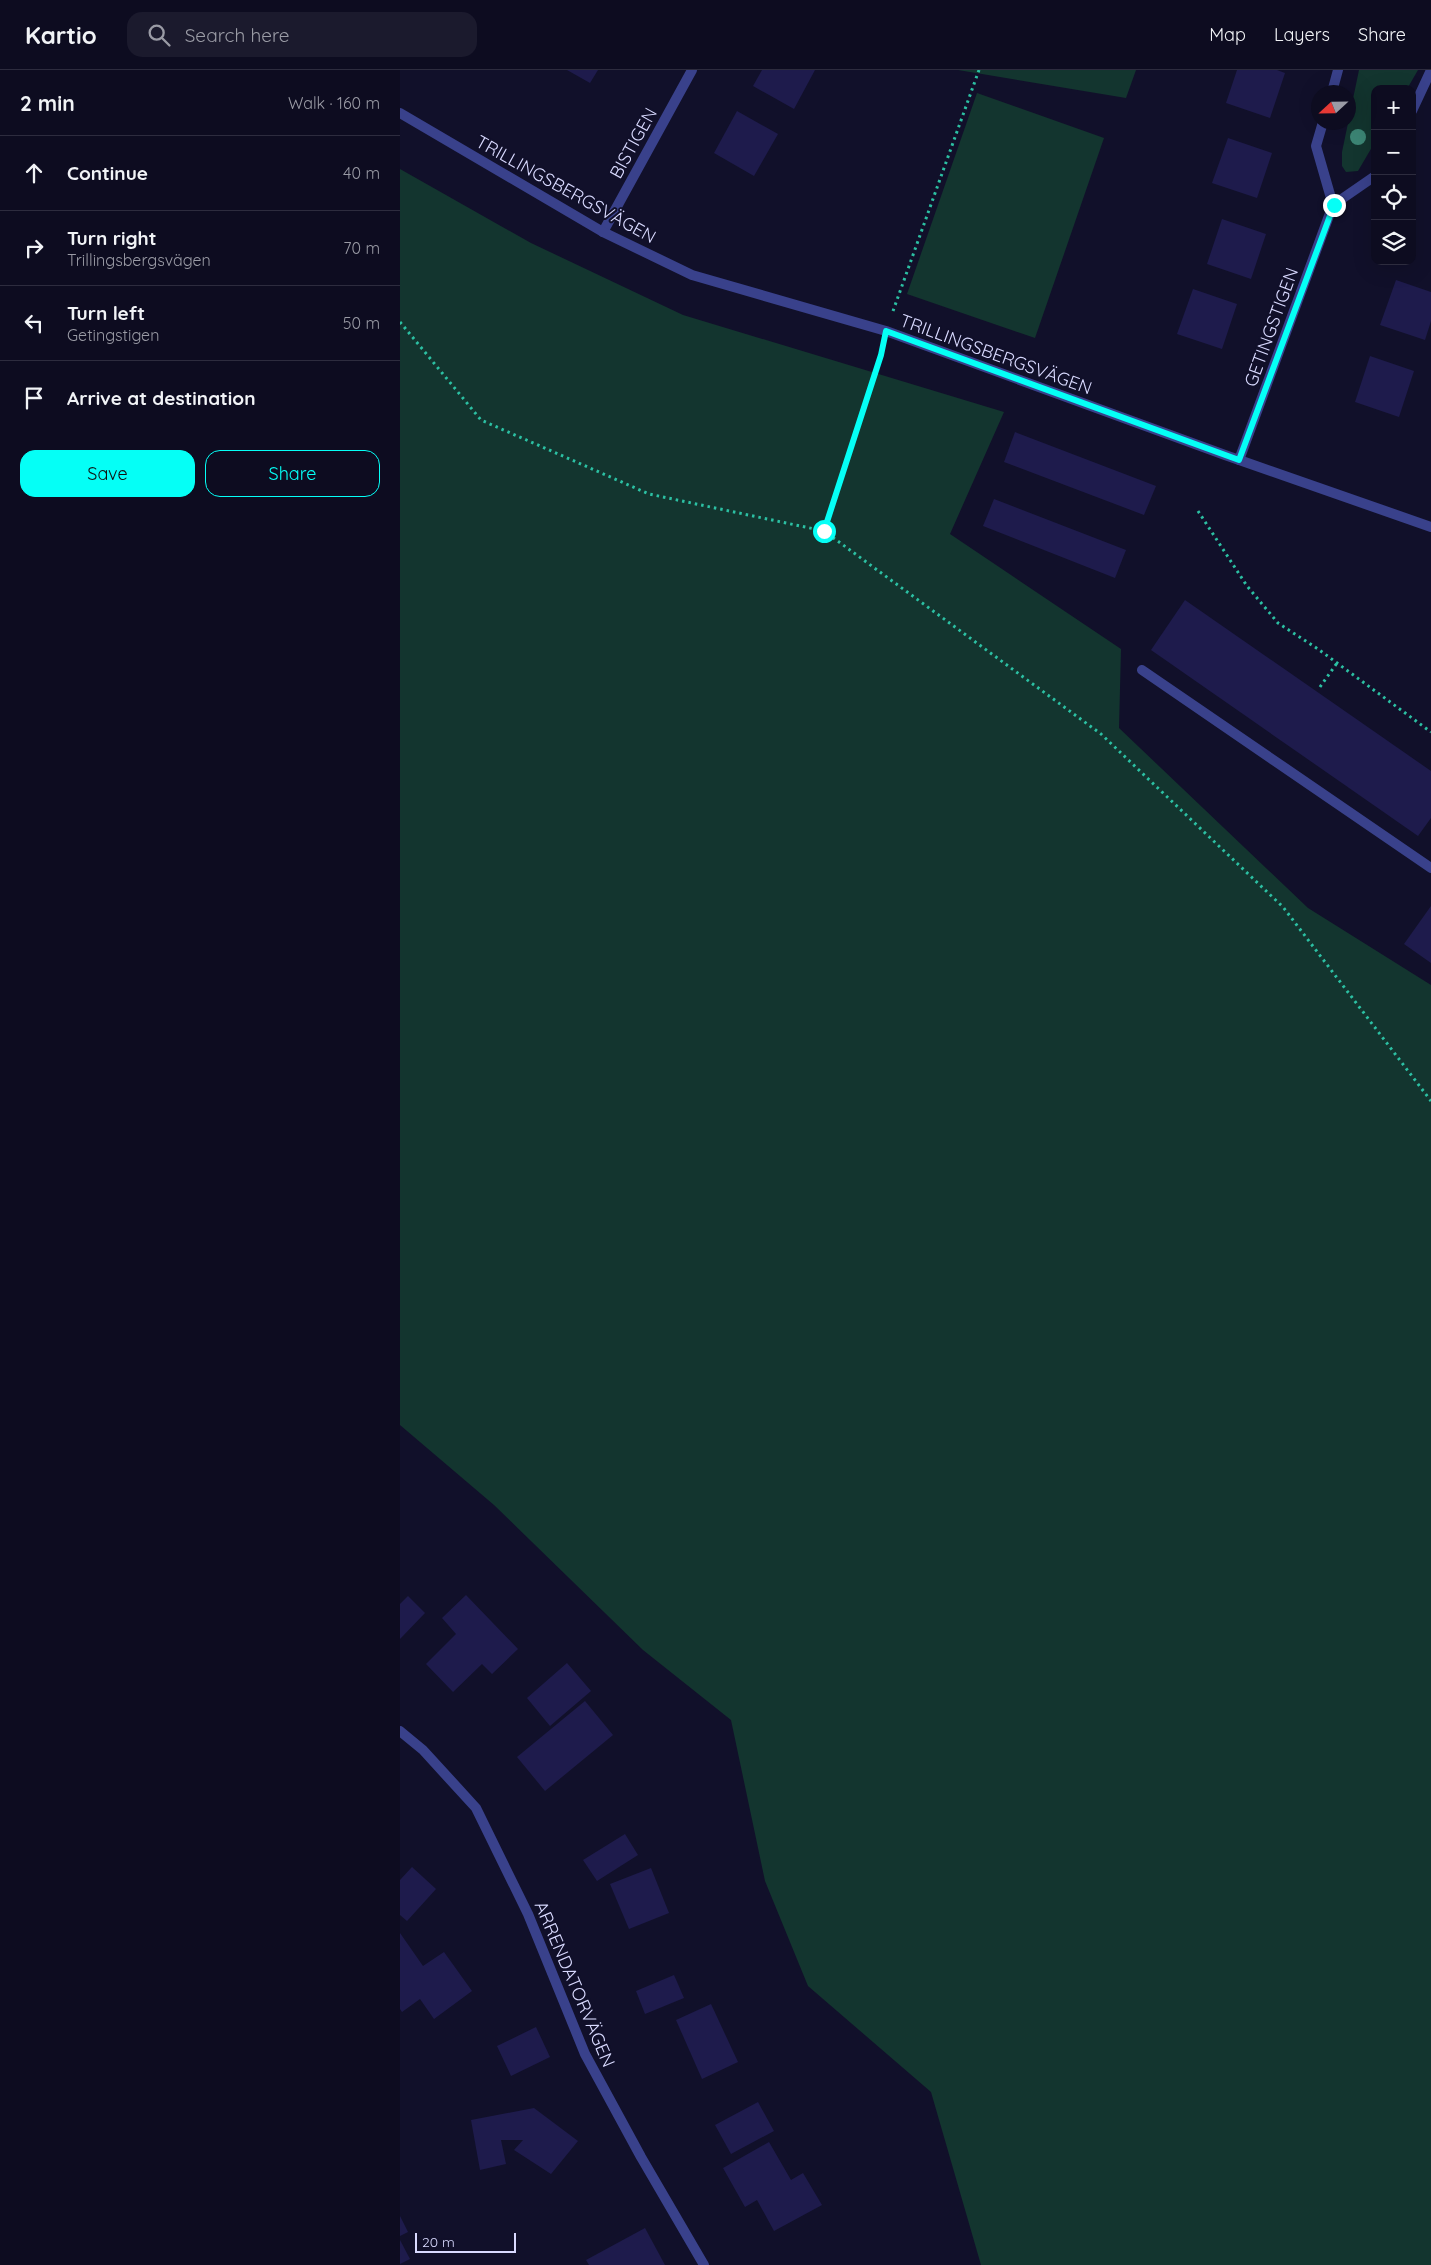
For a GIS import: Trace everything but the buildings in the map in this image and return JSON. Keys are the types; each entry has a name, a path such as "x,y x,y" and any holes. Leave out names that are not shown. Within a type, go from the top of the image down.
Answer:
{"street":[{"name":"BISTIGEN","path":"603,232 692,70"},
{"path":"1334,85 1338,70"},
{"path":"1416,102 1431,70"},
{"name":"TRILLINGSBERGSVÄGEN","path":"400,112 603,232 692,275 886,331 1239,460 1431,527"},
{"path":"1321,130 1316,146 1334,205 1371,179"},
{"name":"GETINGSTIGEN","path":"1239,460 1334,205"},
{"path":"1142,670 1431,868"},
{"name":"ARRENDATORVÄGEN","path":"400,1730 423,1750 476,1808 528,1914 585,2054 641,2157 704,2265"}],"path":[{"path":"824,531 881,355 886,331 979,70"},
{"path":"400,322 482,420 649,494 824,531 1108,740 1283,907 1431,1101"},
{"path":"1198,511 1247,586 1278,623 1337,663 1431,732"},
{"path":"1320,687 1337,663"}],"green space":[{"path":"958,70 1136,70 1126,98"},
{"path":"1359,70 1418,70 1409,85 1371,85 1371,149 1358,171 1346,172 1342,166 1342,152 1347,130 1356,130 1356,85"},
{"path":"977,93 1104,138 1035,338 907,294"},
{"path":"400,169 531,243 683,315 1004,412 950,534 1121,649 1119,728 1308,908 1431,985 1431,2265 981,2265 931,2092 808,1986 765,1881 731,1720 643,1650 494,1505 400,1425"}],"route":[{"path":"824,531 881,355 886,331 1239,460 1334,205"}]}
